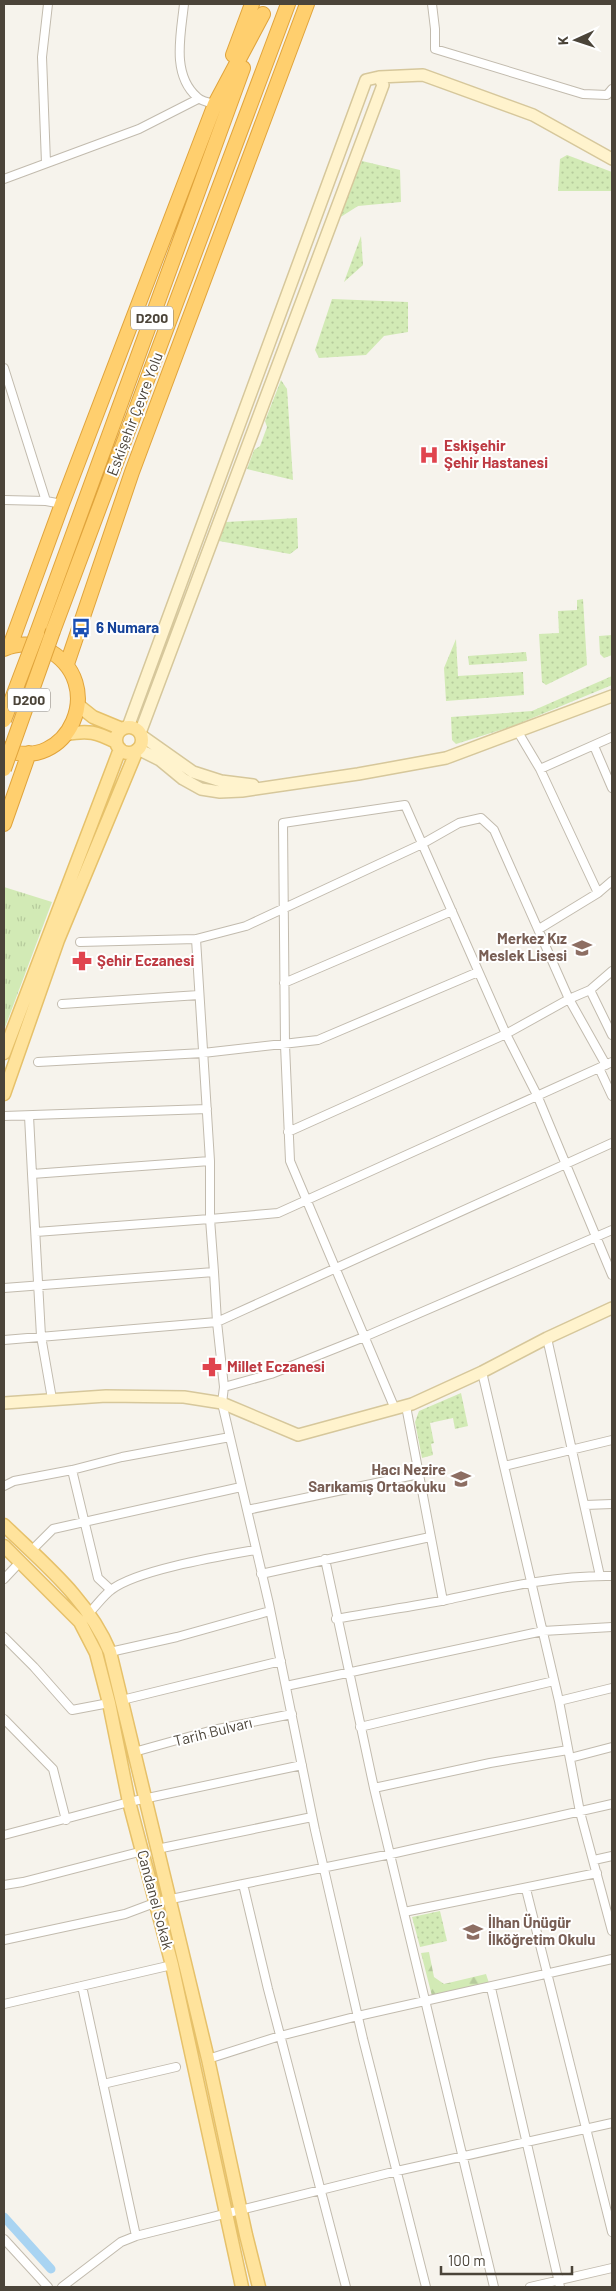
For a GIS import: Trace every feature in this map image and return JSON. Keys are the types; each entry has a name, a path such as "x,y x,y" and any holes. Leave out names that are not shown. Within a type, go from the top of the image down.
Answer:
{"highway":[{"path":"7,647 216,104 252,4"},
{"name":"Eskişehir Çevre Yolu","path":"4,770 288,4"},
{"path":"67,664 132,472 307,4"},
{"path":"216,104 265,9"},
{"name":"Eskişehir Çevre Yolu","path":"4,720 265,9"},
{"path":"4,749 11,752 29,753 49,747 66,734 74,721 78,705 78,691 74,677 67,664 55,654 41,647 26,644 7,647"},
{"path":"4,824 29,753"}],"main road":[{"path":"4,1094 58,940 142,743 141,734 135,728 125,728 93,717 78,705"},
{"path":"4,1053 118,746 117,735 125,728"},
{"path":"66,734 84,731 97,733 130,753 138,750"},
{"path":"4,1525 90,1612 101,1629 110,1652 157,1849 163,1900 208,2059 259,2287"},
{"name":"Candanel Sokak","path":"4,1546 80,1622 96,1654 109,1703 129,1802 143,1851 163,1900 172,1965 242,2287"}],"street":[{"path":"46,163 42,57 48,4"},
{"path":"184,4 178,55 186,84 198,99 216,104"},
{"path":"432,4 435,49 583,94 611,93"},
{"path":"125,728 366,80 379,77 423,75 532,115 612,159"},
{"path":"287,783 253,784 221,781 193,772 141,734 383,85 379,77"},
{"path":"4,179 140,130 198,99"},
{"path":"4,368 46,501"},
{"path":"4,500 46,501 62,504"},
{"path":"138,750 160,760 183,779 201,789 220,792 242,791 358,774 446,758 612,696"},
{"path":"518,732 540,769 598,893"},
{"path":"540,769 612,737"},
{"path":"594,746 612,788"},
{"path":"443,1600 419,1474 401,1407 364,1337 334,1270 290,1161 285,1045 283,823 405,805 506,1034 537,1094 595,1238 612,1275"},
{"path":"80,942 196,939 246,926 422,844 459,823 481,818 494,830 569,999 606,1065 612,1096"},
{"path":"539,929 598,893 612,881"},
{"path":"284,984 452,911"},
{"path":"196,939 210,1161 210,1219 217,1322 224,1387 222,1403 270,1611 323,1867 426,2287"},
{"path":"288,1132 506,1034 569,999 590,990 612,970"},
{"path":"38,1062 203,1053 318,1040 478,972"},
{"path":"590,990 612,1035"},
{"path":"62,1004 199,995"},
{"path":"36,1232 278,1213 537,1094 606,1065"},
{"path":"4,1116 207,1109"},
{"path":"29,1116 41,1336 52,1398"},
{"path":"4,1340 217,1322 612,1144"},
{"path":"32,1174 210,1161"},
{"path":"224,1387 271,1374 364,1337 612,1230"},
{"path":"4,1288 214,1272"},
{"path":"4,1402 52,1398 184,1397 222,1403 298,1435 401,1407 482,1372 612,1308"},
{"path":"548,1338 600,1576"},
{"path":"482,1372 559,1701 580,1812 597,1873 609,1907 612,1931"},
{"path":"4,1486 14,1481 72,1470 122,1457 230,1437"},
{"path":"504,1466 612,1440"},
{"path":"72,1470 98,1578 111,1590"},
{"path":"247,1510 419,1474"},
{"path":"31,1551 53,1529 241,1487"},
{"path":"585,1504 612,1504"},
{"path":"261,1574 430,1538"},
{"path":"90,1612 111,1590 128,1579 208,1558 255,1550"},
{"path":"325,1559 336,1619 374,1788 494,2287"},
{"path":"4,1579 20,1562"},
{"path":"336,1619 531,1582 559,1578 612,1576"},
{"path":"110,1652 177,1637 270,1611"},
{"path":"286,1686 543,1631 612,1627"},
{"path":"4,1637 34,1666 72,1710 109,1703"},
{"path":"122,1700 281,1662"},
{"path":"360,1727 554,1681"},
{"path":"559,1701 612,1688"},
{"name":"Tarih Bulvarı","path":"134,1752 213,1730 292,1714"},
{"path":"4,1719 53,1769 66,1820"},
{"path":"374,1788 490,1763 612,1747"},
{"path":"4,1834 66,1820 129,1802 302,1765"},
{"path":"4,1940 125,1914 163,1900 391,1854 612,1804"},
{"path":"157,1849 312,1817"},
{"path":"4,1885 23,1882 143,1851"},
{"path":"594,1860 612,1856"},
{"path":"404,1912 597,1873"},
{"path":"243,1884 280,2036 346,2287"},
{"path":"526,1888 612,2232"},
{"path":"208,2059 280,2036 358,2016 491,1988 612,1959"},
{"path":"4,2004 172,1965"},
{"path":"82,1986 136,2236"},
{"path":"491,1988 559,2284"},
{"path":"103,2084 176,2067"},
{"path":"62,2287 121,2242 136,2236 320,2190 612,2124"},
{"path":"4,2239 48,2287"},
{"path":"530,2287 559,2284 612,2268"}],"green space":[{"path":"567,155 612,172 612,191 558,191 560,159"},
{"path":"362,161 400,170 401,202 358,206 339,218"},
{"path":"361,236 363,265 344,282"},
{"path":"332,299 408,302 408,332 384,336 366,355 319,358 315,350"},
{"path":"281,380 287,389 293,480 247,469 254,450 260,446 267,427 265,421"},
{"path":"297,518 298,548 290,554 219,541 226,522"},
{"path":"583,599 587,665 546,685 542,682 539,634 559,633 558,611 577,610 577,600"},
{"path":"612,635 612,655 604,658 600,654 599,636"},
{"path":"456,639 458,676 523,672 524,695 446,701 444,668"},
{"path":"526,652 527,661 469,665 468,656"},
{"path":"612,676 612,685 513,726 456,744 452,740 451,717 532,711"},
{"path":"4,887 52,902 4,1030"},
{"path":"461,1393 468,1426 455,1429 453,1418 430,1423 434,1443 431,1444 433,1455 422,1458 415,1422 419,1411"},
{"path":"440,1911 447,1941 420,1947 412,1917"},
{"path":"429,1952 434,1977 444,1984 486,1974 489,1983 432,1996 421,1953"}],"waterway":[{"path":"4,2217 51,2269"}],"place":[{"name":"Eskişehir Şehir Hastanesi","path":"429,455"},
{"name":"6 Numara","path":"81,628"},
{"name":"Merkez Kız Meslek Lisesi","path":"582,948"},
{"name":"Şehir Eczanesi","path":"82,961"},
{"name":"Millet Eczanesi","path":"212,1367"},
{"name":"Hacı Nezire Sarıkamış Ortaokuku","path":"461,1479"},
{"name":"İlhan Ünügür İlköğretim Okulu","path":"473,1932"}]}
